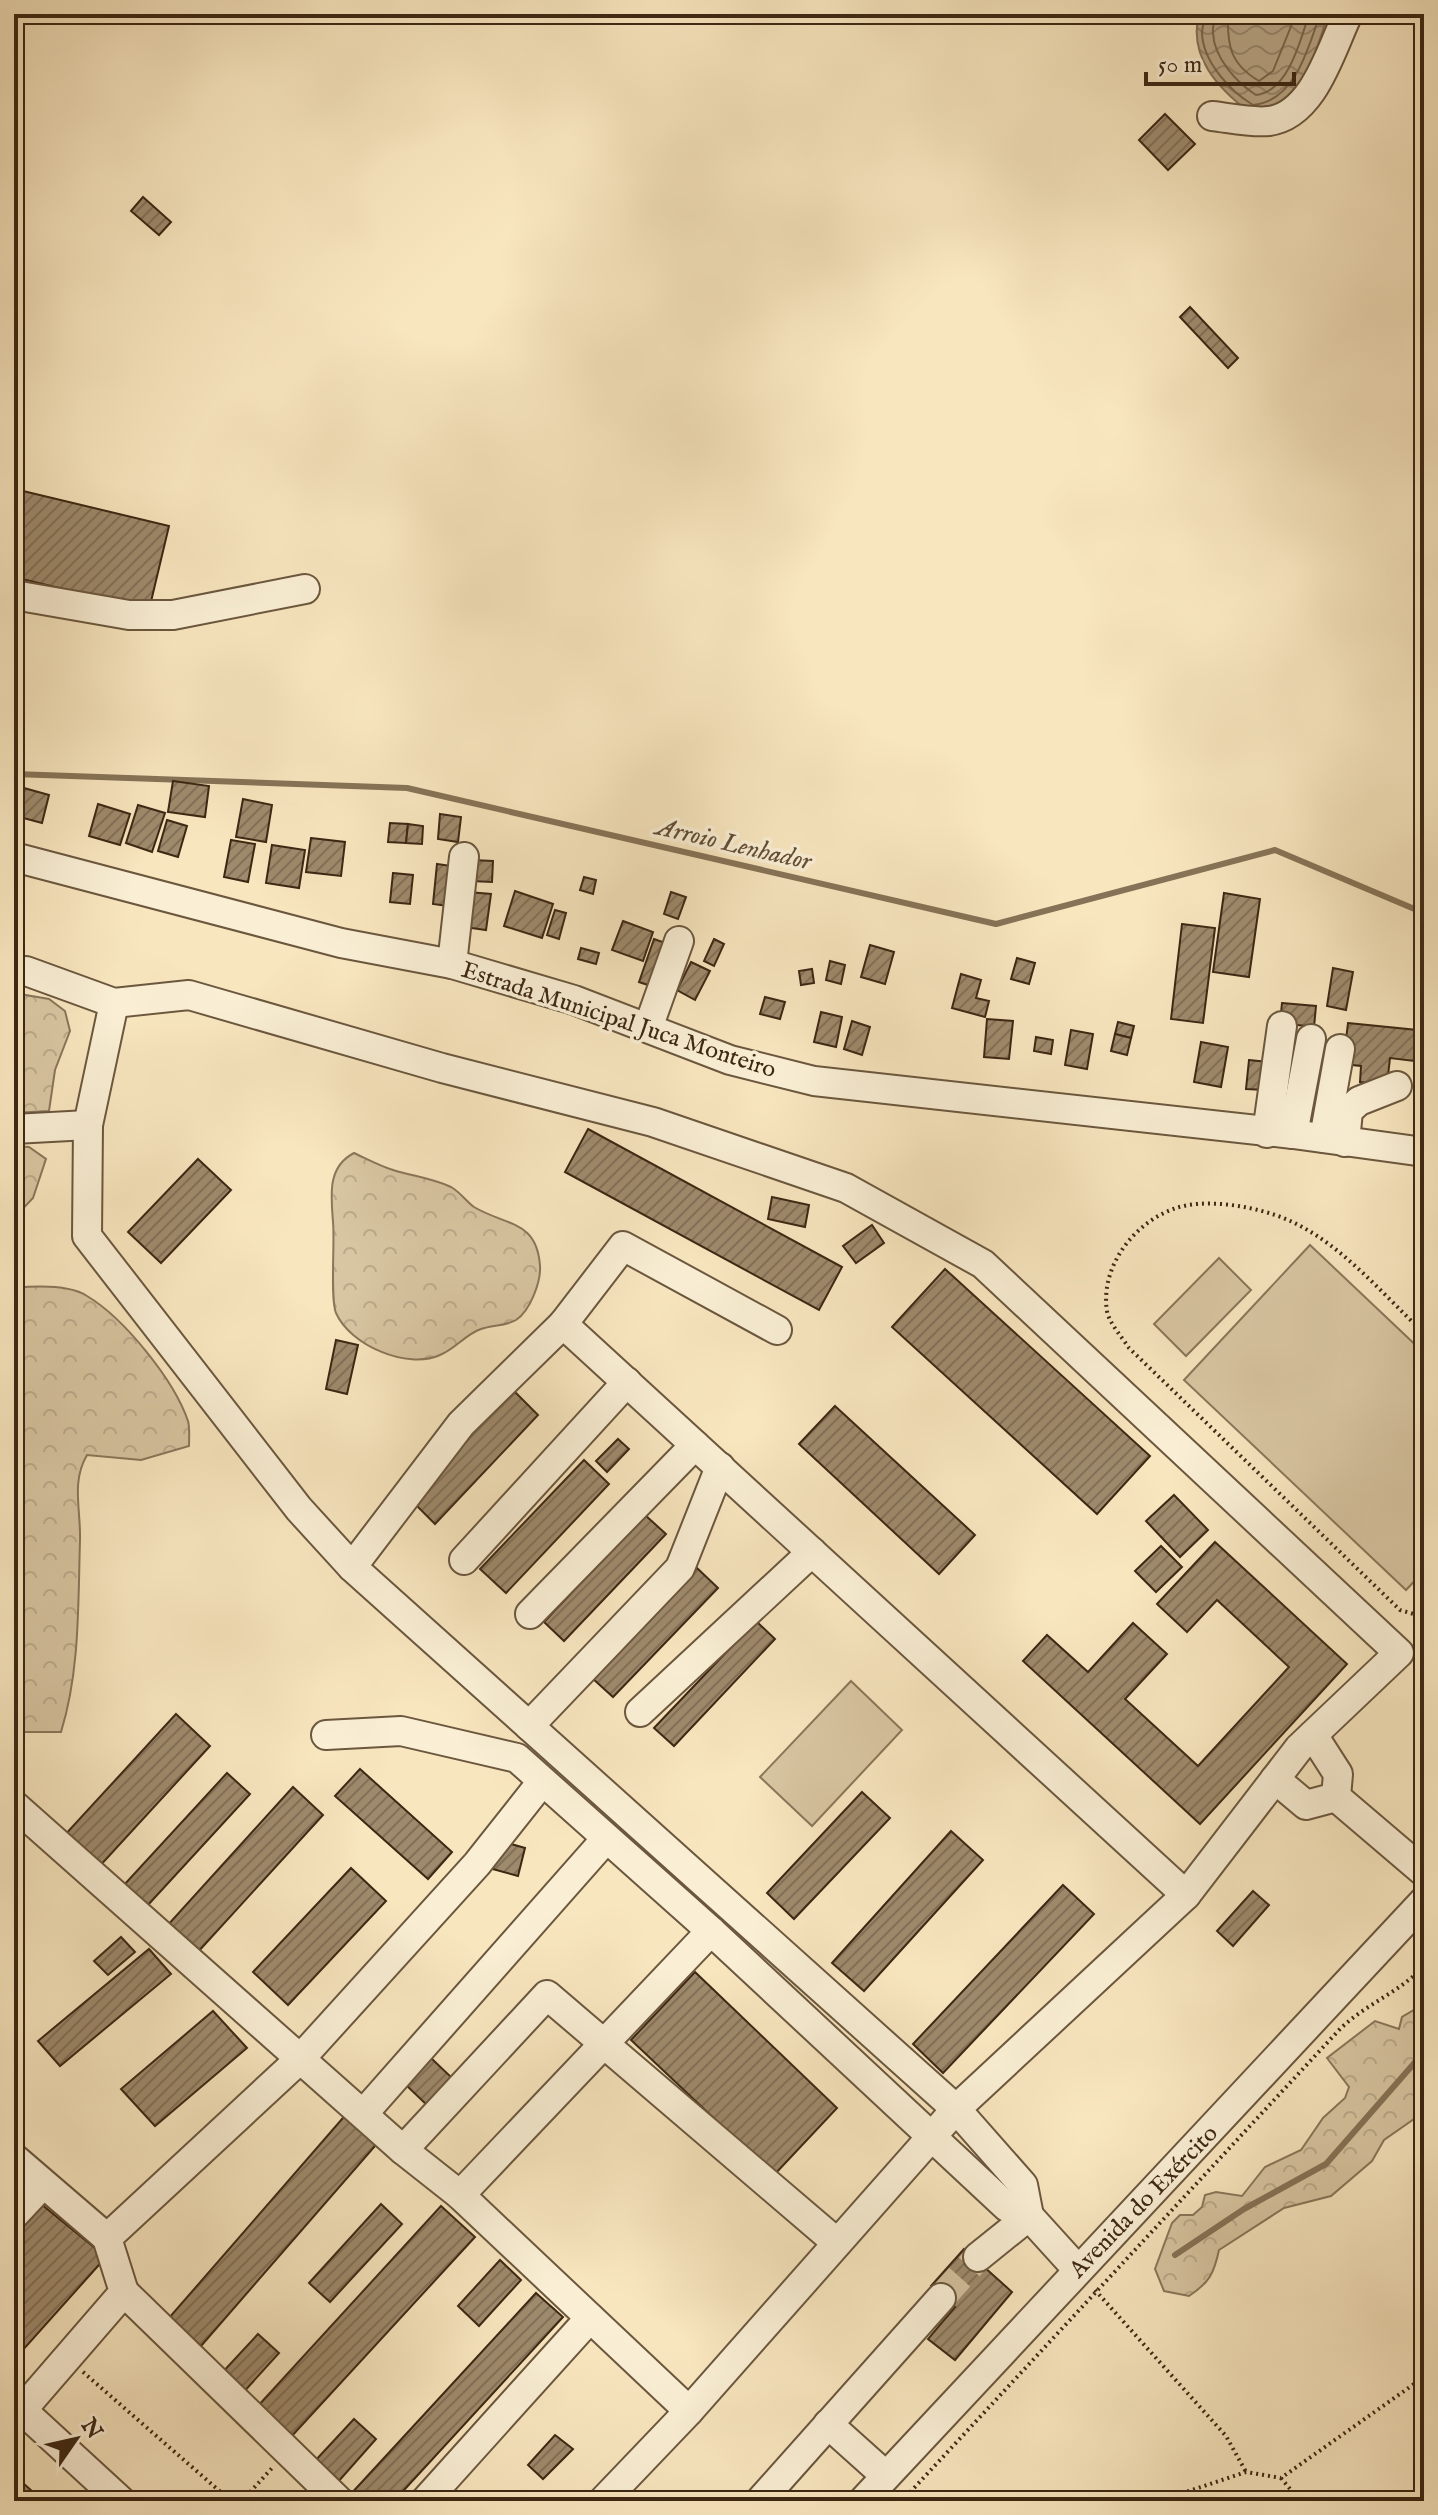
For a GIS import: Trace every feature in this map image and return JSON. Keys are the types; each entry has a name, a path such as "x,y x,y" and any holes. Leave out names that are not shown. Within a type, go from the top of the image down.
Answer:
{"street":[{"path":"1212,116 1268,121 1290,114 1305,101 1348,14"},
{"path":"14,595 129,615 173,615 305,589"},
{"name":"Estrada Municipal Juca Monteiro","path":"14,857 341,943 452,964 574,1000 730,1060 814,1081 1424,1152"},
{"path":"452,964 464,857"},
{"path":"648,1028 679,941"},
{"path":"26,971 114,1003 189,995 442,1068 653,1122 846,1188 983,1264 1399,1653 1313,1735 1275,1779 1186,1895 956,2109 689,2411 603,2501"},
{"path":"114,1003 88,1125 87,1236 299,1509 352,1567 956,2109 1023,2185 1029,2216"},
{"path":"1280,1133 1282,1026"},
{"path":"1280,1133 1311,1039"},
{"path":"1335,1140 1340,1049"},
{"path":"1335,1140 1348,1111 1359,1101 1397,1086"},
{"path":"14,1129 88,1125"},
{"path":"352,1567 461,1424 563,1324 623,1246 777,1330"},
{"path":"563,1324 1186,1895"},
{"path":"464,1560 627,1382"},
{"path":"530,1614 695,1445"},
{"path":"529,1726 680,1568 720,1467"},
{"path":"640,1712 812,1552"},
{"path":"326,1735 401,1731 517,1758 541,1783 711,1931 1007,2207 1029,2216 1086,2280"},
{"path":"1313,1735 1338,1774 1336,1797"},
{"path":"1275,1779 1306,1805 1336,1797"},
{"path":"107,2238 300,2059 477,1864 541,1783"},
{"path":"1336,1797 1424,1872"},
{"path":"14,1805 403,2150 460,2195 689,2411"},
{"path":"363,2114 605,1840"},
{"name":"Avenida do Exército","path":"863,2501 1086,2280 1424,1901"},
{"path":"460,2195 711,1931"},
{"path":"403,2150 547,1995 836,2242"},
{"path":"14,2158 107,2238 124,2292 339,2501"},
{"path":"14,2215 42,2185"},
{"path":"978,2257 1029,2216"},
{"path":"121,2501 18,2412 124,2292"},
{"path":"760,2501 941,2298"},
{"path":"425,2501 590,2318"},
{"path":"828,2424 886,2476"}],"path":[{"path":"1424,1333 1320,1235 1272,1214 1223,1204 1176,1209 1142,1229 1118,1253 1107,1286 1107,1314 1129,1348 1400,1610 1424,1617"},
{"path":"902,2501 1086,2280 1352,2017 1392,1994 1424,1966"},
{"path":"1086,2280 1226,2436 1246,2472"},
{"path":"67,2358 60,2352 231,2501"},
{"path":"1281,2478 1424,2377"},
{"path":"242,2501 287,2451"},
{"path":"1159,2501 1246,2472 1281,2478 1300,2501"}],"green space":[{"path":"14,993 49,999 65,1011 70,1031 55,1070 49,1111 14,1113"},
{"path":"14,1146 29,1147 46,1159 33,1198 14,1218"},
{"path":"354,1153 388,1168 451,1187 474,1207 526,1232 538,1251 540,1273 534,1296 521,1316 512,1322 476,1331 440,1355 427,1359 396,1357 381,1352 343,1325 334,1306 332,1192 339,1166"},
{"path":"1310,1245 1424,1353 1424,1571 1406,1590 1184,1380"},
{"path":"1219,1258 1251,1290 1186,1356 1154,1324"},
{"path":"41,1286 71,1289 101,1306 132,1334 160,1369 181,1405 189,1427 189,1446 141,1460 87,1455 82,1465 78,1486 77,1637 72,1685 61,1732 24,1732 14,1720 14,1288"},
{"path":"851,1681 902,1730 812,1826 760,1777"},
{"path":"1424,2004 1424,2112 1384,2140 1372,2161 1331,2196 1284,2208 1219,2250 1210,2276 1189,2296 1164,2291 1155,2269 1172,2223 1180,2215 1193,2215 1202,2207 1205,2195 1216,2192 1242,2196 1265,2167 1301,2150 1323,2118 1345,2098 1349,2087 1327,2058 1375,2021 1399,2029 1402,2017"}],"water":[{"path":"1199,14 1328,14 1311,63 1294,91 1268,109 1250,113 1227,93 1208,70 1198,44"}],"building":[{"path":"1165,114 1195,144 1168,170 1139,140"},
{"path":"143,197 171,222 159,235 131,211"},
{"path":"1190,307 1238,358 1228,368 1180,317"},
{"path":"23,491 169,526 149,610 14,577 14,519"},
{"path":"173,781 209,786 205,817 168,812"},
{"path":"14,788 20,790 14,809"},
{"path":"24,788 49,795 42,823 16,816"},
{"path":"243,799 272,805 266,842 236,837"},
{"path":"98,804 130,814 120,845 89,836"},
{"path":"138,805 165,813 152,852 126,843"},
{"path":"440,814 461,817 458,842 438,839"},
{"path":"167,820 187,826 178,857 158,851"},
{"path":"390,823 408,824 406,843 388,842"},
{"path":"408,824 423,826 422,844 406,843"},
{"path":"311,838 345,842 341,876 306,872"},
{"path":"231,840 255,844 248,882 224,877"},
{"path":"272,845 305,850 299,888 266,883"},
{"path":"472,860 493,861 492,882 471,881"},
{"path":"437,864 459,867 455,907 433,904"},
{"path":"393,873 413,875 410,904 390,902"},
{"path":"584,877 596,880 593,894 580,890"},
{"path":"515,891 553,904 542,938 504,926"},
{"path":"468,892 491,894 486,930 464,927"},
{"path":"671,892 686,897 678,919 664,914"},
{"path":"1224,893 1260,899 1249,977 1213,972"},
{"path":"555,910 566,913 559,939 547,935"},
{"path":"623,921 653,932 643,961 612,950"},
{"path":"1182,924 1215,928 1203,1023 1171,1019"},
{"path":"654,939 671,945 657,988 639,982"},
{"path":"714,939 724,944 714,966 704,961"},
{"path":"870,945 894,952 885,984 861,977"},
{"path":"581,948 599,953 596,964 578,959"},
{"path":"1017,958 1035,963 1029,984 1011,979"},
{"path":"830,961 845,965 841,984 826,980"},
{"path":"691,962 710,971 695,1000 677,990"},
{"path":"1333,968 1353,972 1346,1010 1327,1006"},
{"path":"812,969 814,983 801,985 799,971"},
{"path":"961,974 981,980 976,998 989,1001 985,1017 952,1008"},
{"path":"765,997 785,1002 780,1019 760,1014"},
{"path":"1282,1003 1316,1006 1314,1027 1280,1023"},
{"path":"821,1012 842,1017 836,1047 814,1042"},
{"path":"987,1019 1013,1021 1009,1059 984,1057"},
{"path":"852,1021 870,1027 862,1055 844,1049"},
{"path":"1118,1022 1134,1026 1131,1038 1115,1034"},
{"path":"1348,1023 1417,1030 1414,1061 1390,1058 1387,1085 1360,1082 1361,1066 1343,1064"},
{"path":"1071,1030 1093,1034 1087,1069 1065,1065"},
{"path":"1115,1034 1131,1038 1127,1055 1111,1051"},
{"path":"1036,1037 1053,1040 1051,1054 1034,1051"},
{"path":"1201,1042 1228,1047 1221,1087 1194,1082"},
{"path":"1317,1046 1330,1047 1326,1087 1312,1085"},
{"path":"1249,1060 1268,1062 1265,1090 1246,1089"},
{"path":"588,1129 842,1267 819,1310 565,1172"},
{"path":"198,1159 231,1190 161,1263 128,1232"},
{"path":"772,1197 809,1205 805,1227 768,1219"},
{"path":"872,1225 884,1243 856,1263 843,1246"},
{"path":"945,1269 1150,1456 1097,1514 892,1327"},
{"path":"336,1340 358,1345 347,1394 326,1389"},
{"path":"513,1390 538,1415 435,1524 410,1499"},
{"path":"835,1406 975,1535 939,1574 799,1444"},
{"path":"618,1439 629,1449 607,1472 596,1461"},
{"path":"584,1460 609,1484 506,1593 480,1569"},
{"path":"1174,1495 1208,1530 1180,1557 1146,1521"},
{"path":"645,1515 666,1534 564,1641 544,1622"},
{"path":"1215,1542 1347,1664 1200,1824 1023,1661 1047,1635 1088,1672 1133,1623 1167,1654 1125,1699 1198,1766 1289,1667 1217,1600 1187,1632 1157,1604"},
{"path":"1161,1546 1182,1567 1156,1592 1135,1571"},
{"path":"697,1568 718,1588 613,1697 592,1678"},
{"path":"756,1621 775,1639 674,1746 654,1728"},
{"path":"176,1714 210,1746 97,1869 63,1837"},
{"path":"360,1769 452,1852 428,1879 335,1796"},
{"path":"227,1773 250,1794 147,1906 124,1885"},
{"path":"293,1787 323,1815 197,1953 167,1926"},
{"path":"862,1792 890,1818 794,1919 767,1893"},
{"path":"951,1831 983,1860 864,1991 832,1963"},
{"path":"497,1840 525,1848 518,1876 489,1868"},
{"path":"351,1868 386,1901 288,2005 253,1972"},
{"path":"1063,1885 1094,1914 943,2073 913,2044"},
{"path":"1253,1891 1269,1905 1233,1946 1217,1931"},
{"path":"121,1937 135,1952 108,1975 94,1961"},
{"path":"149,1949 171,1974 60,2066 38,2041"},
{"path":"695,1972 837,2108 774,2175 631,2040"},
{"path":"213,2011 247,2048 155,2126 121,2089"},
{"path":"431,2058 453,2079 428,2106 406,2085"},
{"path":"349,2111 381,2139 201,2346 169,2318"},
{"path":"41,2204 106,2257 14,2360 14,2234"},
{"path":"381,2204 402,2224 330,2302 309,2283"},
{"path":"441,2206 475,2237 290,2438 257,2407"},
{"path":"964,2249 1012,2292 955,2360 928,2339 955,2307 931,2286"},
{"path":"500,2260 521,2280 479,2326 458,2306"},
{"path":"536,2293 563,2317 394,2501 355,2501 349,2496"},
{"path":"258,2334 279,2353 241,2395 220,2375"},
{"path":"354,2419 376,2439 337,2483 314,2462"},
{"path":"555,2435 573,2449 543,2479 528,2465"},
{"path":"23,2483 43,2501 14,2501 14,2493"}],"waterway":[{"path":"14,19 21,14"},
{"name":"Arroio Lenhador","path":"14,774 407,788 996,924 1275,850 1424,913"},
{"path":"1175,2255 1244,2209 1326,2164 1424,2052"}],"tunnel":[{"path":"941,2298 978,2257"}]}
